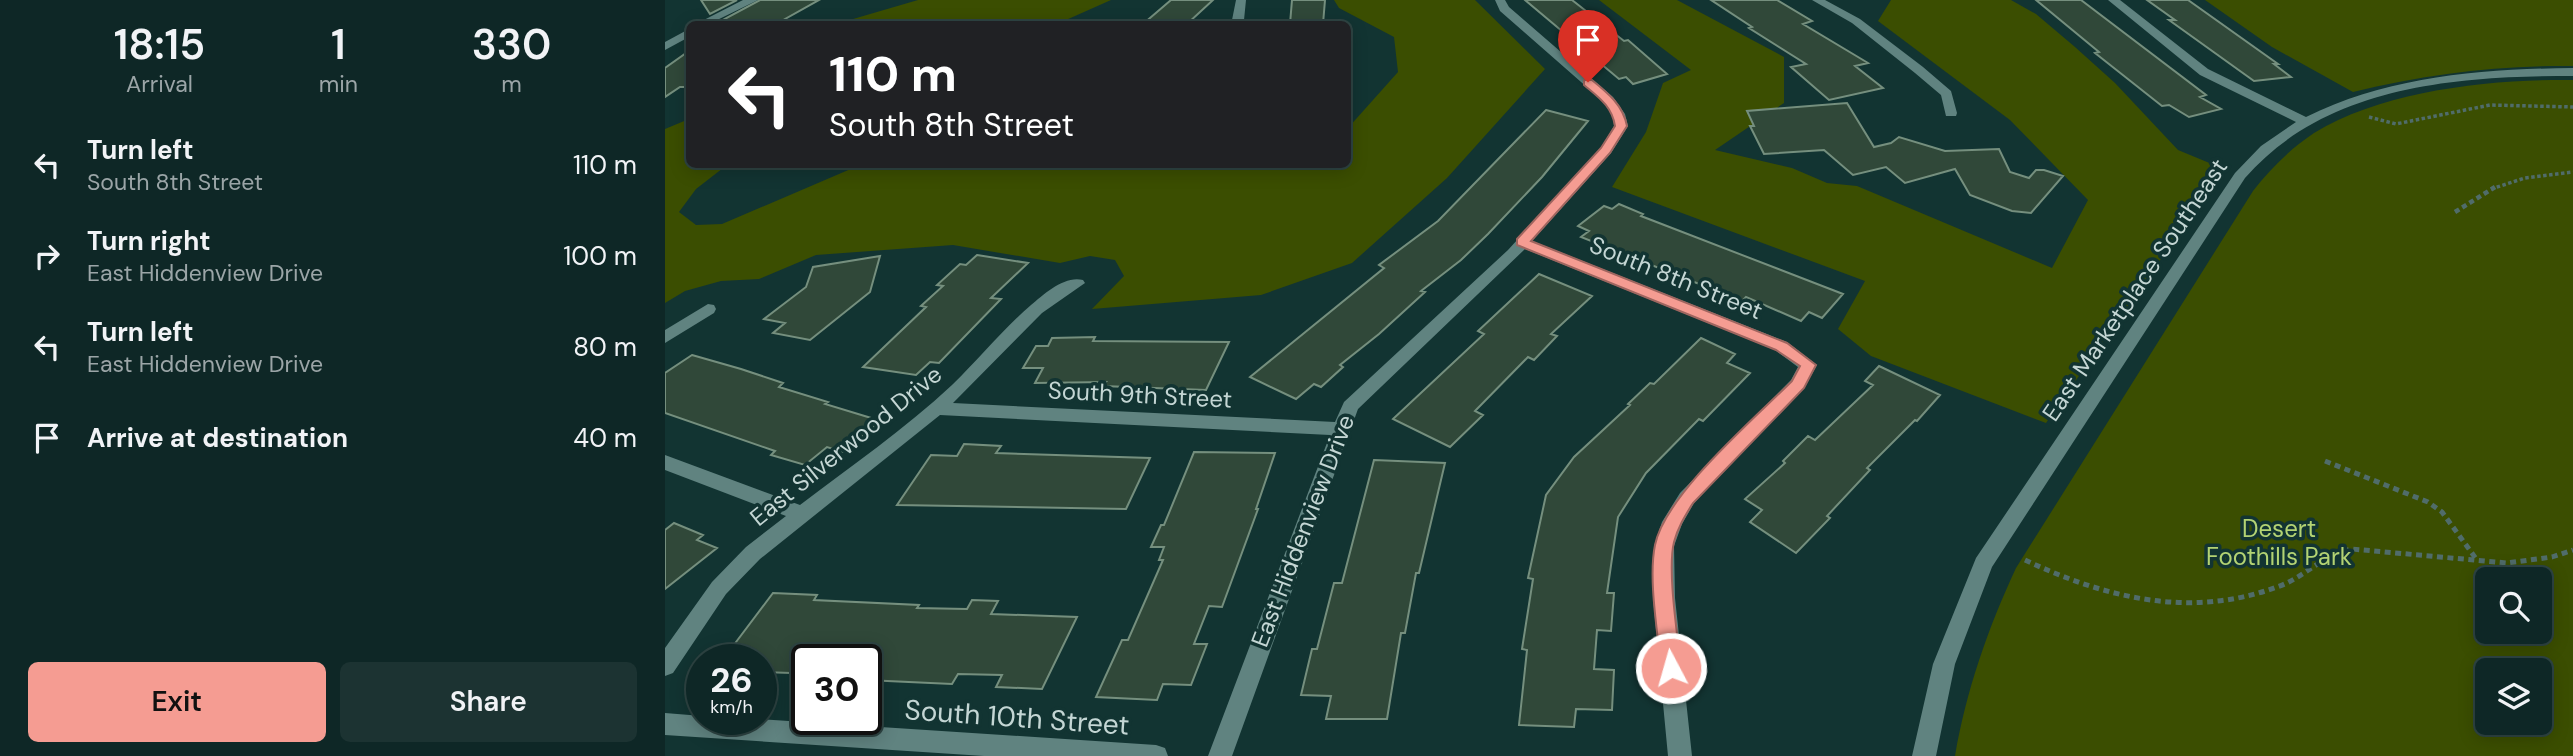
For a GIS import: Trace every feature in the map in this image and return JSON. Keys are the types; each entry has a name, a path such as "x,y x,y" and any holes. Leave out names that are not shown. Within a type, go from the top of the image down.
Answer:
{"street":[{"path":"708,21 753,0"},
{"path":"1238,20 1241,0"},
{"name":"East Hiddenview Drive","path":"1220,756 1339,429 1350,406 1522,242 1606,150 1621,126 1619,114 1609,100 1504,9 1500,0"},
{"path":"1817,0 1856,21 1919,70 1947,94 1951,113"},
{"path":"2113,0 2204,72 2306,122"},
{"path":"665,36 685,35"},
{"path":"665,47 685,35"},
{"name":"East Marketplace Southeast","path":"1924,756 1944,664 1983,564 2235,181 2265,149 2306,122 2364,97 2412,85 2511,73 2573,72"},
{"name":"South 8th Street","path":"1522,242 1781,346 1808,365 1798,384 1687,498 1672,522 1664,546 1664,598 1680,756"},
{"name":"East Silverwood Drive","path":"665,666 719,588 753,553 938,409 1036,309 1059,291 1077,283"},
{"path":"665,338 708,309"},
{"name":"South 9th Street","path":"938,409 1339,429"},
{"path":"665,462 804,515"},
{"name":"South 10th Street","path":"665,724 1029,751 1156,756"}],"path":[{"path":"2369,117 2396,124 2490,105 2573,107"},
{"path":"2455,212 2490,187 2519,179 2573,172"},
{"path":"2325,461 2428,502 2442,512 2478,561"},
{"path":"2025,560 2050,573 2142,601 2211,604 2249,598 2282,586 2347,550 2377,550 2478,561 2525,562 2561,556 2573,550"}],"green space":[{"path":"918,0 1111,0 1064,21 846,21"},
{"path":"1334,0 1475,0 1545,69 1447,178 1352,263 1261,295 1092,309 1124,276 1115,260 1090,256 1060,263 953,245 816,255 759,279 721,281 685,291 665,303 665,129 686,120 686,168 723,168 696,189 679,212 696,225 722,224 853,168 1351,168 1351,125 1398,72 1394,37 1339,8"},
{"path":"1599,0 1677,0 1784,57 1784,103 1715,150 1792,168 1827,183 1857,186 2052,268 2088,200 2010,120 1878,21 1891,0 2011,0 2036,14 2075,47 2115,83 2178,150 2224,169 2046,423 1871,356 1838,329 1865,281 1612,187 1646,132 1663,83 1691,70"},
{"path":"2205,0 2573,0 2573,66 2462,72 2353,92 2272,47"},
{"name":"Desert Foothills Park","path":"2573,80 2573,756 1955,756 1979,660 2016,568 2253,191 2266,175 2314,133 2373,106 2439,90 2508,82"}],"building":[{"path":"701,0 737,0 710,14"},
{"path":"760,0 819,0 781,21 721,21"},
{"path":"1171,0 1213,0 1190,21 1146,21"},
{"path":"1292,0 1325,0 1323,21 1290,21"},
{"path":"1525,0 1572,0 1624,41 1628,40 1667,74 1633,84 1626,77 1619,79"},
{"path":"1711,0 1777,0 1812,21 1803,24 1868,63 1855,66 1883,88 1829,100 1791,67 1806,64"},
{"path":"2036,0 2081,0 2206,95 2200,97 2221,109 2189,117 2169,105 2162,106 2095,53 2099,52"},
{"path":"2147,0 2188,0 2278,64 2274,64 2291,77 2254,81 2169,20 2175,20"},
{"path":"686,53 686,87 680,87 665,97 665,68"},
{"path":"1847,103 1874,147 1891,143 1899,137 1945,151 1999,149 2010,172 2029,178 2036,170 2044,170 2063,176 2031,213 2012,211 1970,195 1955,169 1905,183 1886,167 1853,175 1824,150 1764,154 1750,126 1754,126 1747,111"},
{"path":"1546,110 1588,121 1542,177 1488,234 1461,260 1421,291 1425,292 1379,334 1340,365 1343,367 1321,387 1314,384 1296,399 1250,377 1384,268 1379,265 1438,221"},
{"path":"1619,204 1643,214 1641,216 1843,294 1822,318 1809,312 1801,321 1746,297 1742,301 1581,237 1589,231 1578,226 1604,206 1612,209"},
{"path":"977,255 1028,263 991,298 1001,299 939,363 930,362 916,375 863,367 926,307 921,306 943,286 937,285 960,264 966,265"},
{"path":"880,256 870,292 810,340 773,333 785,323 764,319 806,287 813,267"},
{"path":"1539,274 1592,296 1551,334 1557,336 1534,360 1528,357 1475,411 1483,415 1450,447 1393,419 1484,334 1478,331"},
{"path":"1095,337 1093,341 1229,342 1206,390 1103,386 1106,382 1035,383 1043,368 1023,368 1036,346 1048,346 1052,338"},
{"path":"1701,338 1735,354 1727,363 1750,373 1703,421 1699,419 1646,473 1618,517 1607,593 1614,593 1611,631 1597,630 1594,669 1614,670 1612,710 1576,709 1574,727 1519,725 1527,650 1522,649 1533,579 1528,578 1546,495 1574,457"},
{"path":"692,355 783,383 779,387 881,421 843,452 827,447 805,465 771,455 775,451 665,413 665,373"},
{"path":"1879,366 1940,395 1917,421 1867,468 1870,470 1827,516 1830,518 1796,553 1750,522 1762,510 1745,499 1785,463 1783,461 1808,436 1815,440 1873,385 1865,381"},
{"path":"964,444 1001,446 996,453 1150,458 1126,509 897,505 931,455 957,456"},
{"path":"1194,452 1275,453 1258,509 1222,607 1209,606 1194,644 1207,644 1191,685 1163,684 1157,700 1096,697 1122,640 1128,640 1163,560 1159,560 1164,547 1151,547 1161,525 1164,525"},
{"path":"1374,460 1445,463 1419,573 1416,573 1405,633 1401,633 1387,719 1326,719 1331,696 1301,695 1312,649 1317,649 1334,583 1342,583"},
{"path":"674,523 703,535 697,540 717,548 665,589 665,530"},
{"path":"773,593 817,595 814,600 919,605 917,608 967,609 972,600 998,601 991,614 1077,617 1042,689 996,687 1002,675 958,674 952,684 882,681 882,644 791,644 791,673 777,673 777,644 735,644"}],"route":[{"path":"1588,82 1609,100 1619,114 1621,126 1617,137 1522,242 1781,346 1808,365 1798,384 1687,498 1672,522 1664,546 1664,598 1671,668"}]}
